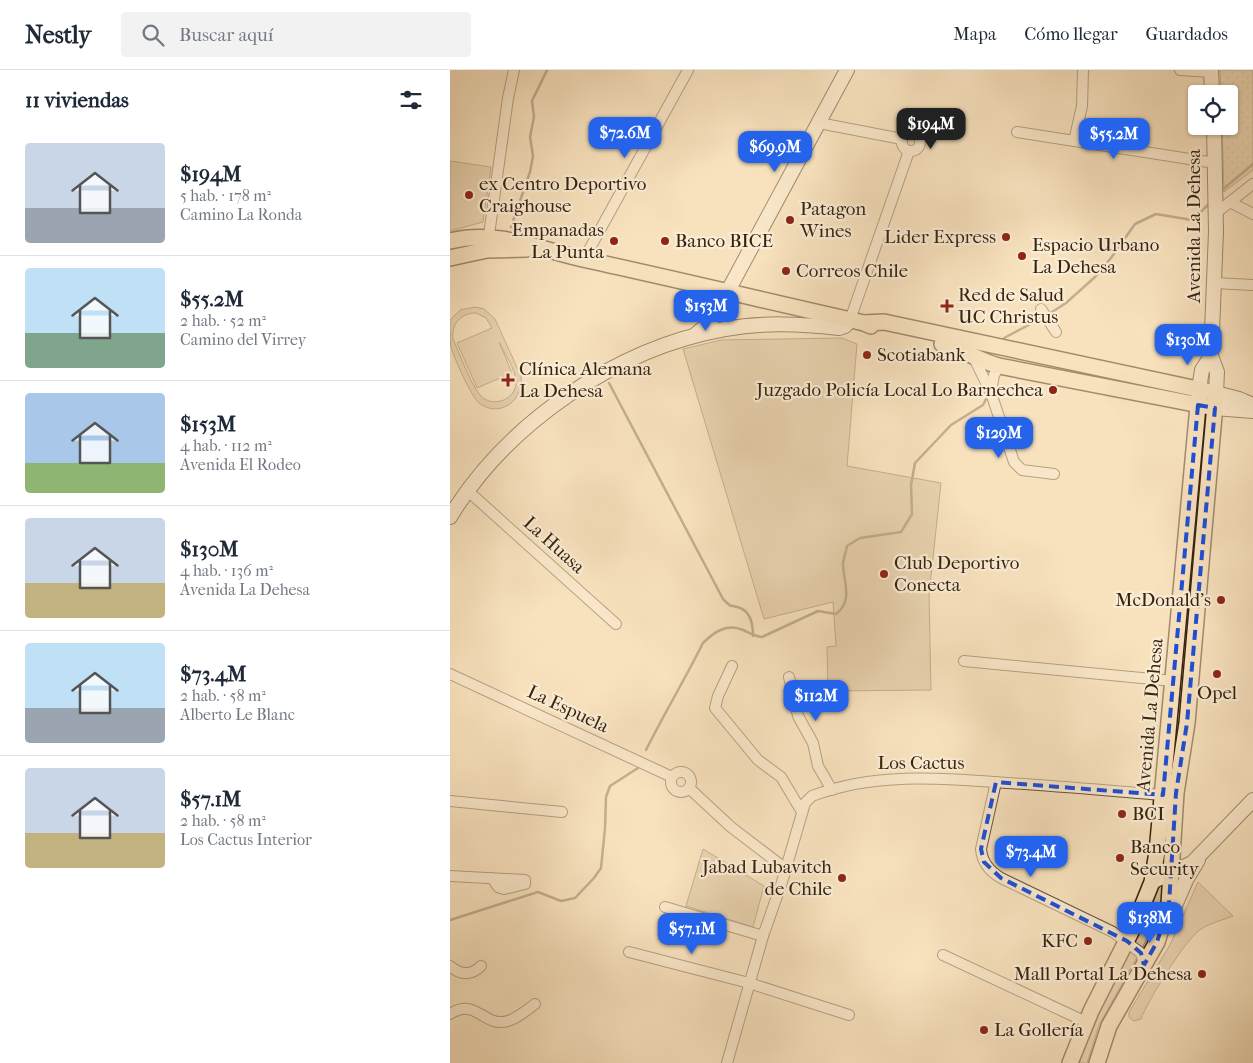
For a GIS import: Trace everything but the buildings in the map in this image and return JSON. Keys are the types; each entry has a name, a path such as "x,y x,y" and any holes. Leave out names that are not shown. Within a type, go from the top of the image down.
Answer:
{"main road":[{"path":"694,336 706,326 715,314 819,123 844,71"},
{"path":"1211,71 1212,85"},
{"name":"Avenida La Dehesa","path":"1097,1063 1108,1026 1158,942 1169,904 1176,793 1186,723 1216,393 1217,372 1212,356 1216,213 1214,135"},
{"path":"450,241 468,237 488,243 542,249 857,321 878,329 954,347 1000,366 1198,405 1253,411"},
{"path":"450,258 488,243"},
{"path":"715,314 717,323 727,329"},
{"path":"450,517 468,491 506,446 534,420 562,400 601,375 664,346 694,336 727,329 780,324 839,328 857,321 884,322 1200,389 1253,404"},
{"name":"Avenida La Dehesa","path":"1070,1063 1086,1022 1127,942 1152,882 1159,844 1198,405 1202,370 1212,356"},
{"path":"1114,389 1125,385 1126,379 1122,373"},
{"path":"1152,882 1192,863 1201,856 1253,800"},
{"path":"1158,942 1187,878 1201,856"}],"street":[{"path":"488,243 508,98 514,70"},
{"path":"584,259 688,70"},
{"path":"1074,141 1082,106 1084,70"},
{"path":"1180,70 1211,71"},
{"path":"819,123 902,139"},
{"path":"1017,132 1215,164"},
{"path":"911,133 915,134 920,140 919,147 909,152 904,149 902,139 911,133"},
{"path":"857,321 909,152"},
{"path":"1216,213 1253,184"},
{"path":"1230,202 1253,214"},
{"path":"1214,283 1253,285"},
{"path":"1044,313 1056,332"},
{"path":"973,356 991,393 1012,459 1016,466 1026,471 1054,474"},
{"path":"991,393 993,380 1000,366"},
{"name":"La Huasa","path":"468,491 616,624"},
{"path":"964,661 1173,681"},
{"path":"732,666 718,696 715,708 758,760 782,778 802,812"},
{"name":"La Espuela","path":"450,674 672,777 677,772 687,774 691,780 689,788 731,827 786,869"},
{"path":"788,677 798,716 813,743 818,766 832,790"},
{"name":"Los Cactus","path":"727,1063 763,936 786,869 805,803 809,798 872,780 894,778 937,778 1163,796"},
{"path":"996,782 981,849 982,857 988,867 1001,878 1113,932 1140,953 1144,965"},
{"path":"450,801 562,812"},
{"path":"450,876 492,878"},
{"path":"665,907 763,936"},
{"path":"629,952 749,983 849,1016"},
{"path":"943,955 1086,1022"},
{"path":"450,966 457,971 468,973 475,972 480,966"},
{"path":"450,1014 460,1009 469,1008 488,1019 503,1022 512,1020 534,1004"}],"highlighted area":[{"path":"1198,405 1215,408 1187,723 1176,793 1169,904 1157,942 1144,965 1141,953 1127,941 1001,878 984,862 981,849 996,782 1163,795"}],"shaded area":[{"path":"1220,70 1253,70 1253,170 1224,192 1222,135 1238,135 1238,85 1221,85"},
{"name":"ex Centro Deportivo Craighouse","path":"450,161 491,167 483,222 450,231"},
{"path":"475,307 484,309 495,319 521,376 519,393 515,399 502,408 495,409 479,403 459,368 451,347 450,320 460,310","holes":["476,313 486,318 492,328 457,343 477,388 512,373 499,342 512,367 516,381 512,393 497,402 485,399 476,390 453,339 455,324 462,317"]},
{"path":"842,338 857,344 847,466 941,483 929,595 931,690 828,691 827,647 836,646 833,602 764,619 683,349 721,340"},
{"path":"703,849 764,886 753,927 686,906"},
{"path":"1166,877 1165,907 1099,1025 1087,1063 1076,1063 1154,885"},
{"path":"1198,882 1233,916 1208,925 1194,935 1168,971 1141,1019 1134,1021 1129,1017 1129,1012 1170,945"}],"waterway":[{"path":"511,227 530,172 533,156 530,137 534,117 532,101 547,70"},
{"path":"1222,190 1253,164"},
{"path":"1049,314 1066,303 1095,277 1135,224 1156,214 1192,220 1210,203"},
{"path":"1004,338 1044,317"},
{"path":"609,383 723,599 730,605 740,608 747,613 752,624 753,636"},
{"path":"646,750 703,643 712,635 726,628 737,628 762,637 818,611 836,614 841,609 846,598 843,560 847,546 860,538 901,532 912,514 911,485 915,463 951,425 983,405 986,399"},
{"path":"450,920 538,892 561,901 575,898 601,868 606,797 610,786 638,768"}],"place":[{"name":"ex Centro Deportivo Craighouse","path":"469,195"},
{"name":"Patagon Wines","path":"790,220"},
{"name":"Lider Express","path":"1006,237"},
{"name":"Empanadas La Punta","path":"614,241"},
{"name":"Banco BICE","path":"665,241"},
{"name":"Espacio Urbano La Dehesa","path":"1022,256"},
{"name":"Correos Chile","path":"786,271"},
{"name":"Red de Salud UC Christus","path":"947,306"},
{"name":"Scotiabank","path":"867,355"},
{"name":"Clínica Alemana La Dehesa","path":"508,380"},
{"name":"Juzgado Policía Local Lo Barnechea","path":"1053,390"},
{"name":"Club Deportivo Conecta","path":"884,574"},
{"name":"McDonald's","path":"1221,600"},
{"name":"Opel","path":"1217,674"},
{"name":"BCI","path":"1122,814"},
{"name":"Banco Security","path":"1120,858"},
{"name":"Jabad Lubavitch de Chile","path":"842,878"},
{"name":"KFC","path":"1088,941"},
{"name":"Mall Portal La Dehesa","path":"1202,974"},
{"name":"La Gollería","path":"984,1030"}]}
